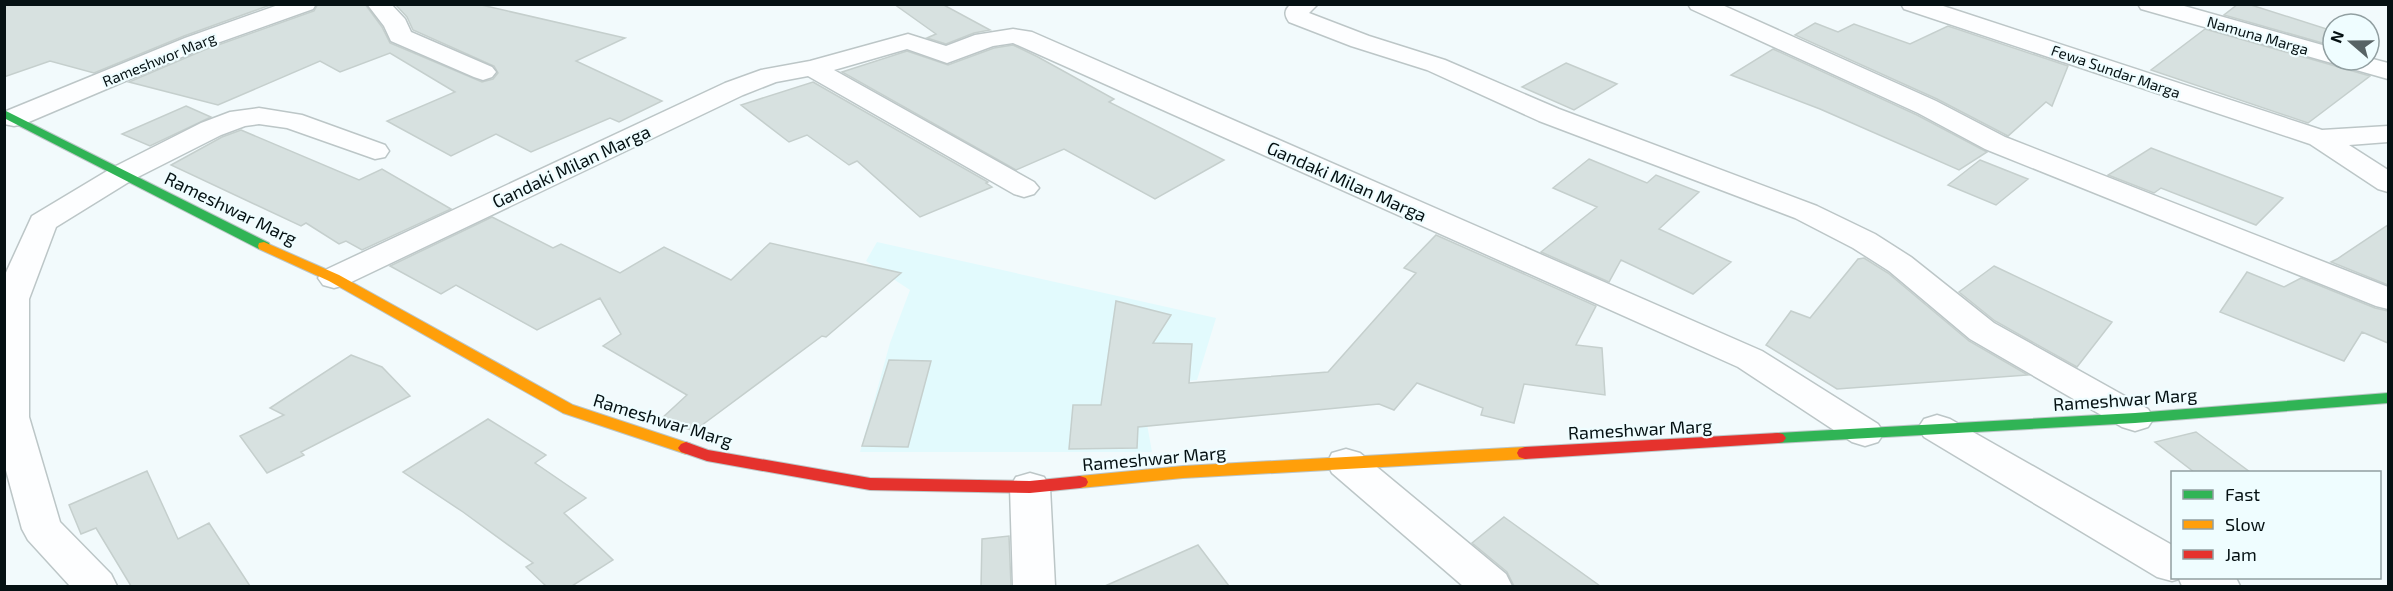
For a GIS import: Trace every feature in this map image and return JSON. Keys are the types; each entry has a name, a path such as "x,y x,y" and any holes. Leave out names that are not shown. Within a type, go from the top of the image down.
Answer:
{"street":[{"name":"Rameshwor Marg","path":"9,116 194,43 305,4"},
{"path":"378,4 396,24 400,36 483,72"},
{"path":"1306,4 1297,11 1297,17 1436,65 1549,115 1747,188 1864,241 1900,264 1982,331 2135,418"},
{"path":"1699,4 1928,107 1995,143 2388,299"},
{"name":"Fewa Sundar Marga","path":"1912,4 2320,138"},
{"name":"Namuna Marga","path":"2149,4 2321,53"},
{"name":"Gandaki Milan Marga","path":"334,278 734,89 770,75 812,68 908,41 916,42 945,55 996,35 1023,37 1750,359 1865,433"},
{"path":"812,68 1024,188"},
{"name":"Rameshwar Marg","path":"9,116 224,227 334,278 568,410 706,456 870,484 1030,488 1183,472 2135,418 2388,398"},
{"path":"96,586 42,529 11,417 12,298 43,222 122,174 211,129 240,118 259,116 292,121 375,151"},
{"path":"2320,138 2388,134"},
{"path":"2320,138 2388,183"},
{"path":"1937,428 2171,564"},
{"path":"1346,463 1491,586"},
{"path":"1030,488 1034,586"},
{"path":"2201,579 2218,586"}],"shaded area":[{"path":"877,242 1216,318 1197,380 1140,385 1152,452 860,452 890,343 910,290 866,261"}],"building":[{"path":"4,4 273,4 184,36 94,73 50,61 4,77"},
{"path":"318,4 365,4 382,27 390,43 482,82 493,79 498,73 494,66 413,30 407,17 395,4 477,4 625,38 576,61 662,101 619,122 610,118 531,152 496,134 451,156 387,121 455,92 390,53 340,72 320,61 218,105 129,82 204,50 314,11"},
{"path":"894,4 942,4 990,30 974,33 946,44 927,38 936,34"},
{"path":"2238,4 2248,4 2321,27 2321,43 2224,15"},
{"path":"1815,23 1838,32 1854,24 1910,44 1948,26 2068,66 2052,106 2046,102 2008,136 1937,99 1795,35"},
{"path":"2205,29 2321,62 2321,72 2356,72 2370,76 2308,123 2151,70"},
{"path":"1013,45 1114,99 1109,102 1224,160 1155,199 1064,149 1016,170 842,72 907,51 948,65 994,48"},
{"path":"1773,49 1917,115 1987,152 1959,170 1820,109 1731,75"},
{"path":"1566,63 1617,84 1574,110 1522,87"},
{"path":"813,82 988,182 986,183 992,187 920,217 857,161 849,165 807,135 789,142 741,105"},
{"path":"186,106 211,117 150,146 122,134"},
{"path":"241,130 359,180 382,169 451,209 362,250 346,241 339,244 306,223 301,226 171,165 222,137"},
{"path":"2151,148 2283,198 2256,225 2161,188 2154,193 2108,175"},
{"path":"1589,159 1647,183 1656,175 1699,192 1659,229 1731,262 1693,294 1621,260 1609,282 1541,252 1597,207 1553,188"},
{"path":"1980,160 2028,179 1996,205 1948,185"},
{"path":"492,217 553,248 561,244 620,273 664,247 731,280 770,243 901,273 826,337 822,336 694,431 660,420 687,395 603,346 621,334 600,298 537,330 456,285 441,294 390,266"},
{"path":"2388,225 2388,285 2331,262 2337,259"},
{"path":"1436,235 1596,306 1576,345 1602,348 1605,395 1524,384 1514,423 1481,415 1483,408 1417,383 1394,410 1379,404 1138,427 1137,448 1069,449 1073,405 1101,405 1116,301 1171,315 1153,343 1192,344 1189,383 1328,372 1416,273 1404,268"},
{"path":"1864,258 1888,273 1969,341 2028,375 1837,389 1766,345 1791,311 1810,318 1858,259"},
{"path":"1994,266 2112,322 2077,367 1995,321 1959,292"},
{"path":"2247,272 2284,287 2301,278 2375,308 2388,311 2388,343 2362,332 2344,361 2220,312"},
{"path":"351,355 382,367 410,396 301,452 304,455 267,473 240,436 284,415 270,408"},
{"path":"889,360 931,361 908,447 862,446"},
{"path":"488,419 546,455 535,463 586,498 564,513 613,560 572,586 546,586 526,567 533,563 403,472"},
{"path":"2196,432 2249,471 2193,471 2155,442"},
{"path":"147,471 178,539 209,523 250,586 131,586 96,528 81,534 69,505"},
{"path":"1504,517 1600,586 1514,586 1507,572 1472,543"},
{"path":"1009,536 1011,586 981,586 982,539"},
{"path":"1198,545 1229,586 1105,586"}],"traffic: fast":[{"path":"4,113 264,246"},
{"path":"1778,438 2135,418 2388,398"}],"traffic: slow":[{"path":"264,246 334,278 568,409 686,448"},
{"path":"1080,482 1183,472 1525,453"}],"traffic: jam":[{"path":"1525,453 1778,438"},
{"path":"686,448 707,455 870,484 1030,487 1080,482"}]}
